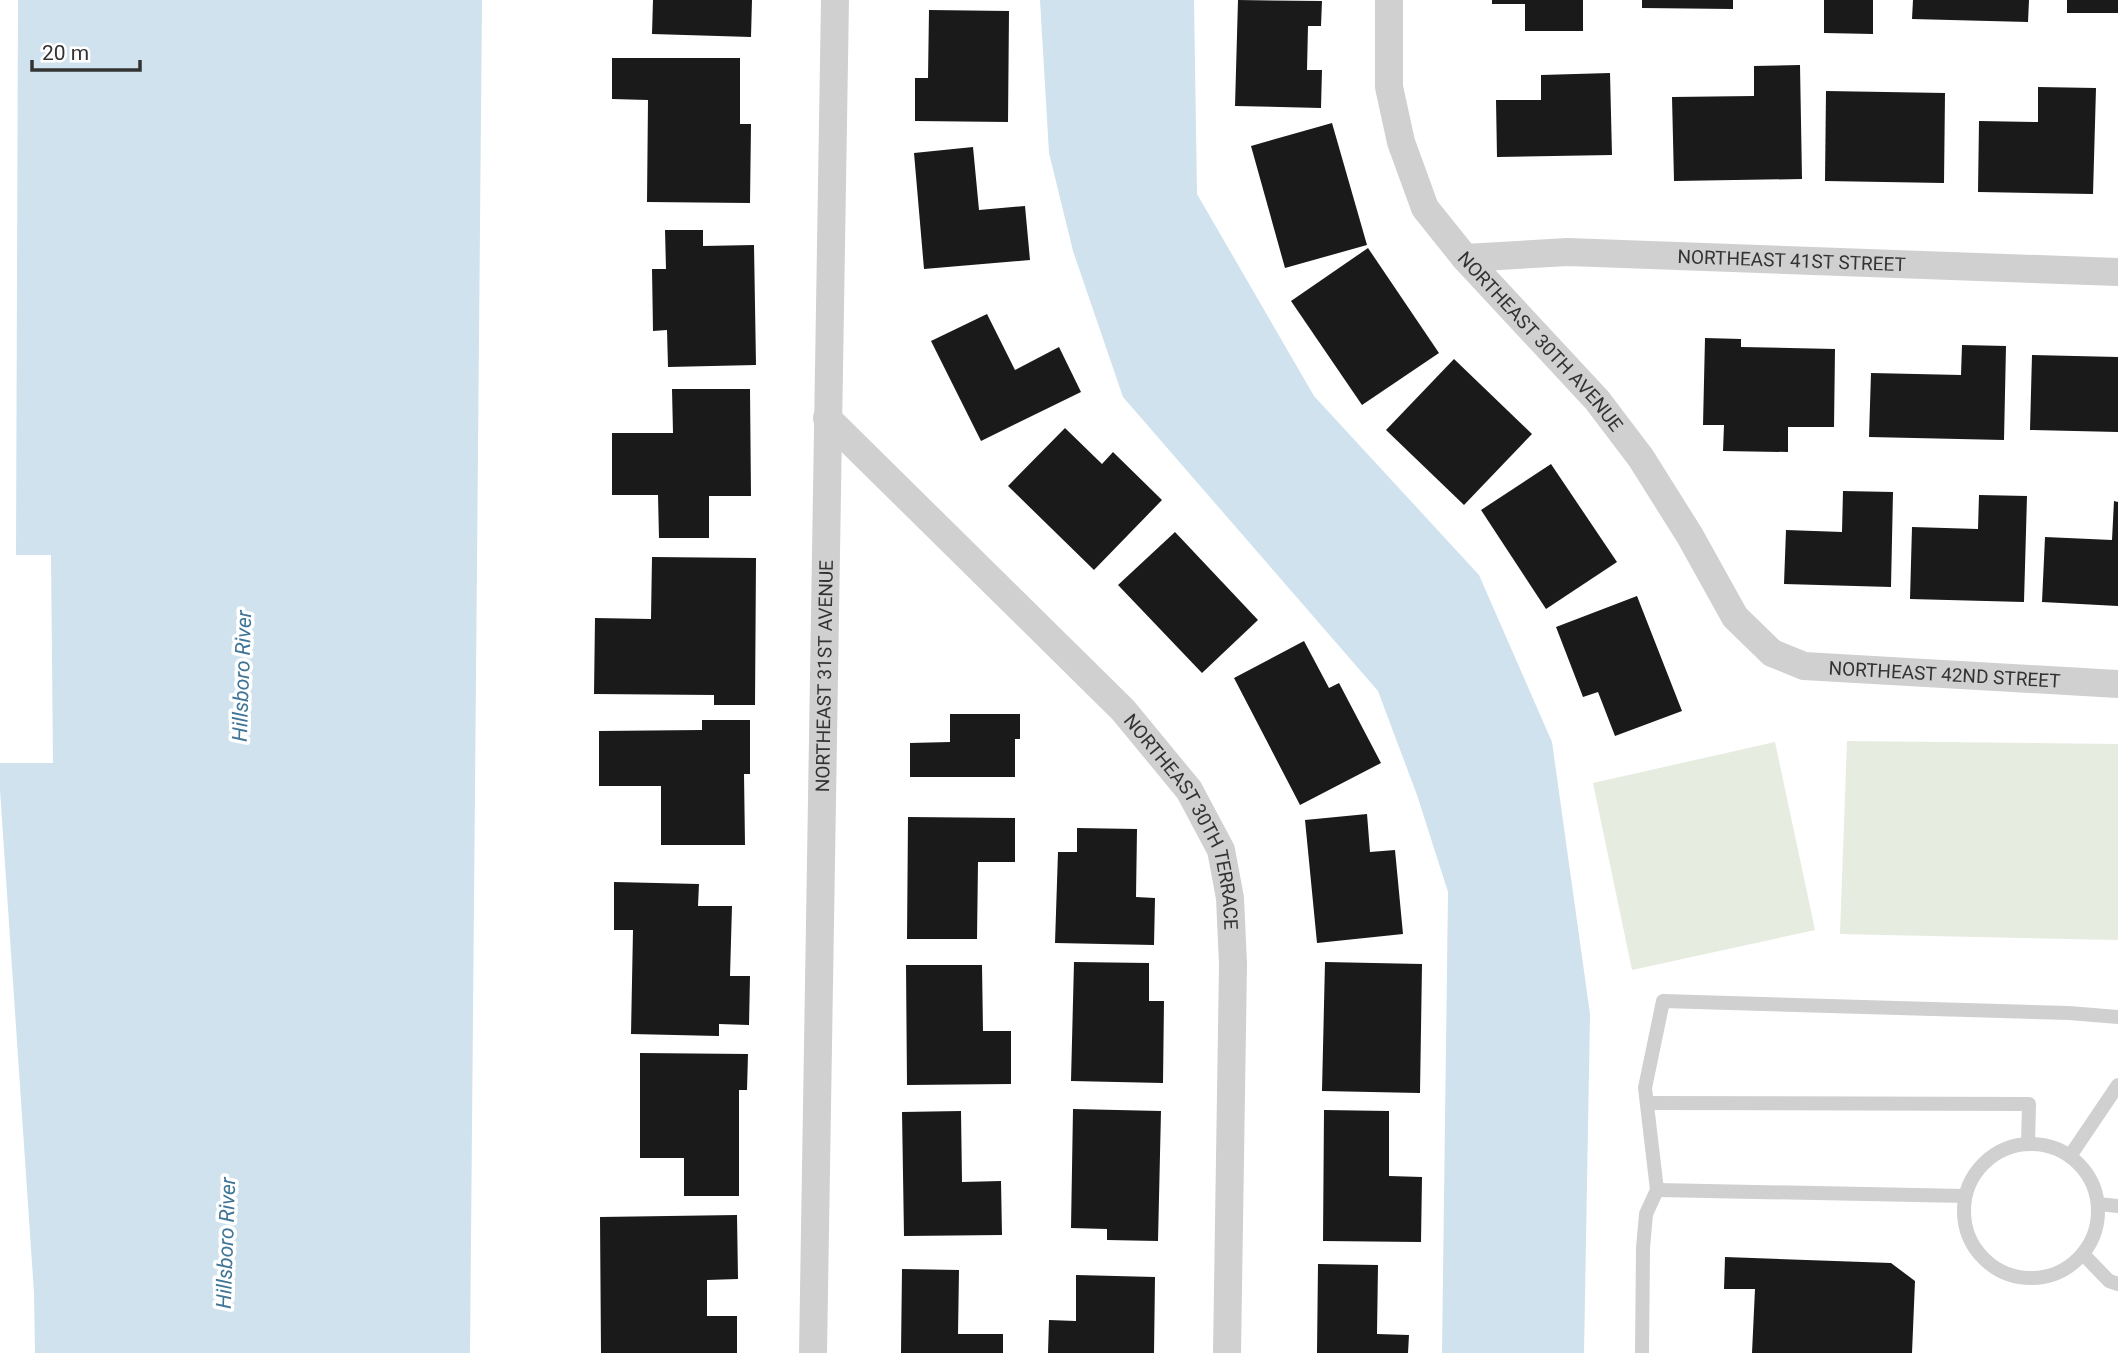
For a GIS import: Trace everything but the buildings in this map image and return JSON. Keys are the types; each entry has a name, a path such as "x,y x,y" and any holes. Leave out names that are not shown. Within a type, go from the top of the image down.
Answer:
{"street":[{"name":"NORTHEAST 31ST AVENUE","path":"813,1353 835,0"},
{"name":"NORTHEAST 30TH AVENUE","path":"1389,0 1389,87 1401,142 1425,208 1465,258 1597,400 1641,458 1690,536 1735,617 1772,653"},
{"name":"NORTHEAST 41ST STREET","path":"1465,258 1568,252 2118,271"},
{"name":"NORTHEAST 30TH TERRACE","path":"827,418 1123,710 1189,790 1221,850 1230,898 1233,964 1227,1353"},
{"name":"NORTHEAST 42ND STREET","path":"1772,653 1804,666 2118,684"}],"lane":[{"path":"1642,1353 1646,1214 1657,1190 1645,1088 1663,1001 2056,1012 2118,1017"},
{"path":"2070,1156 2118,1085"},
{"path":"1647,1103 2029,1104 2028,1144"},
{"path":"2028,1144 2050,1146 2070,1156 2086,1171 2096,1191 2098,1204 2095,1235 2083,1254 2066,1268 2045,1277 2023,1277 2002,1271 1983,1258 1970,1240 1964,1219 1965,1196 1973,1176 1988,1159 2007,1148 2028,1144"},
{"path":"1657,1190 1965,1196"},
{"path":"2098,1204 2118,1206"},
{"path":"2083,1254 2109,1281 2118,1284"}],"shaded area":[{"path":"1847,741 2118,744 2118,940 1840,934"},
{"path":"1775,742 1815,930 1632,970 1593,783"}],"water":[{"name":"Hillsboro River","path":"18,0 482,0 470,1353 35,1353 34,1293 0,790 0,763 53,763 51,555 16,555"},
{"path":"1040,0 1194,0 1197,194 1314,396 1479,575 1552,742 1590,1014 1584,1353 1442,1353 1448,892 1417,795 1378,691 1123,397 1073,251 1049,153"}]}
